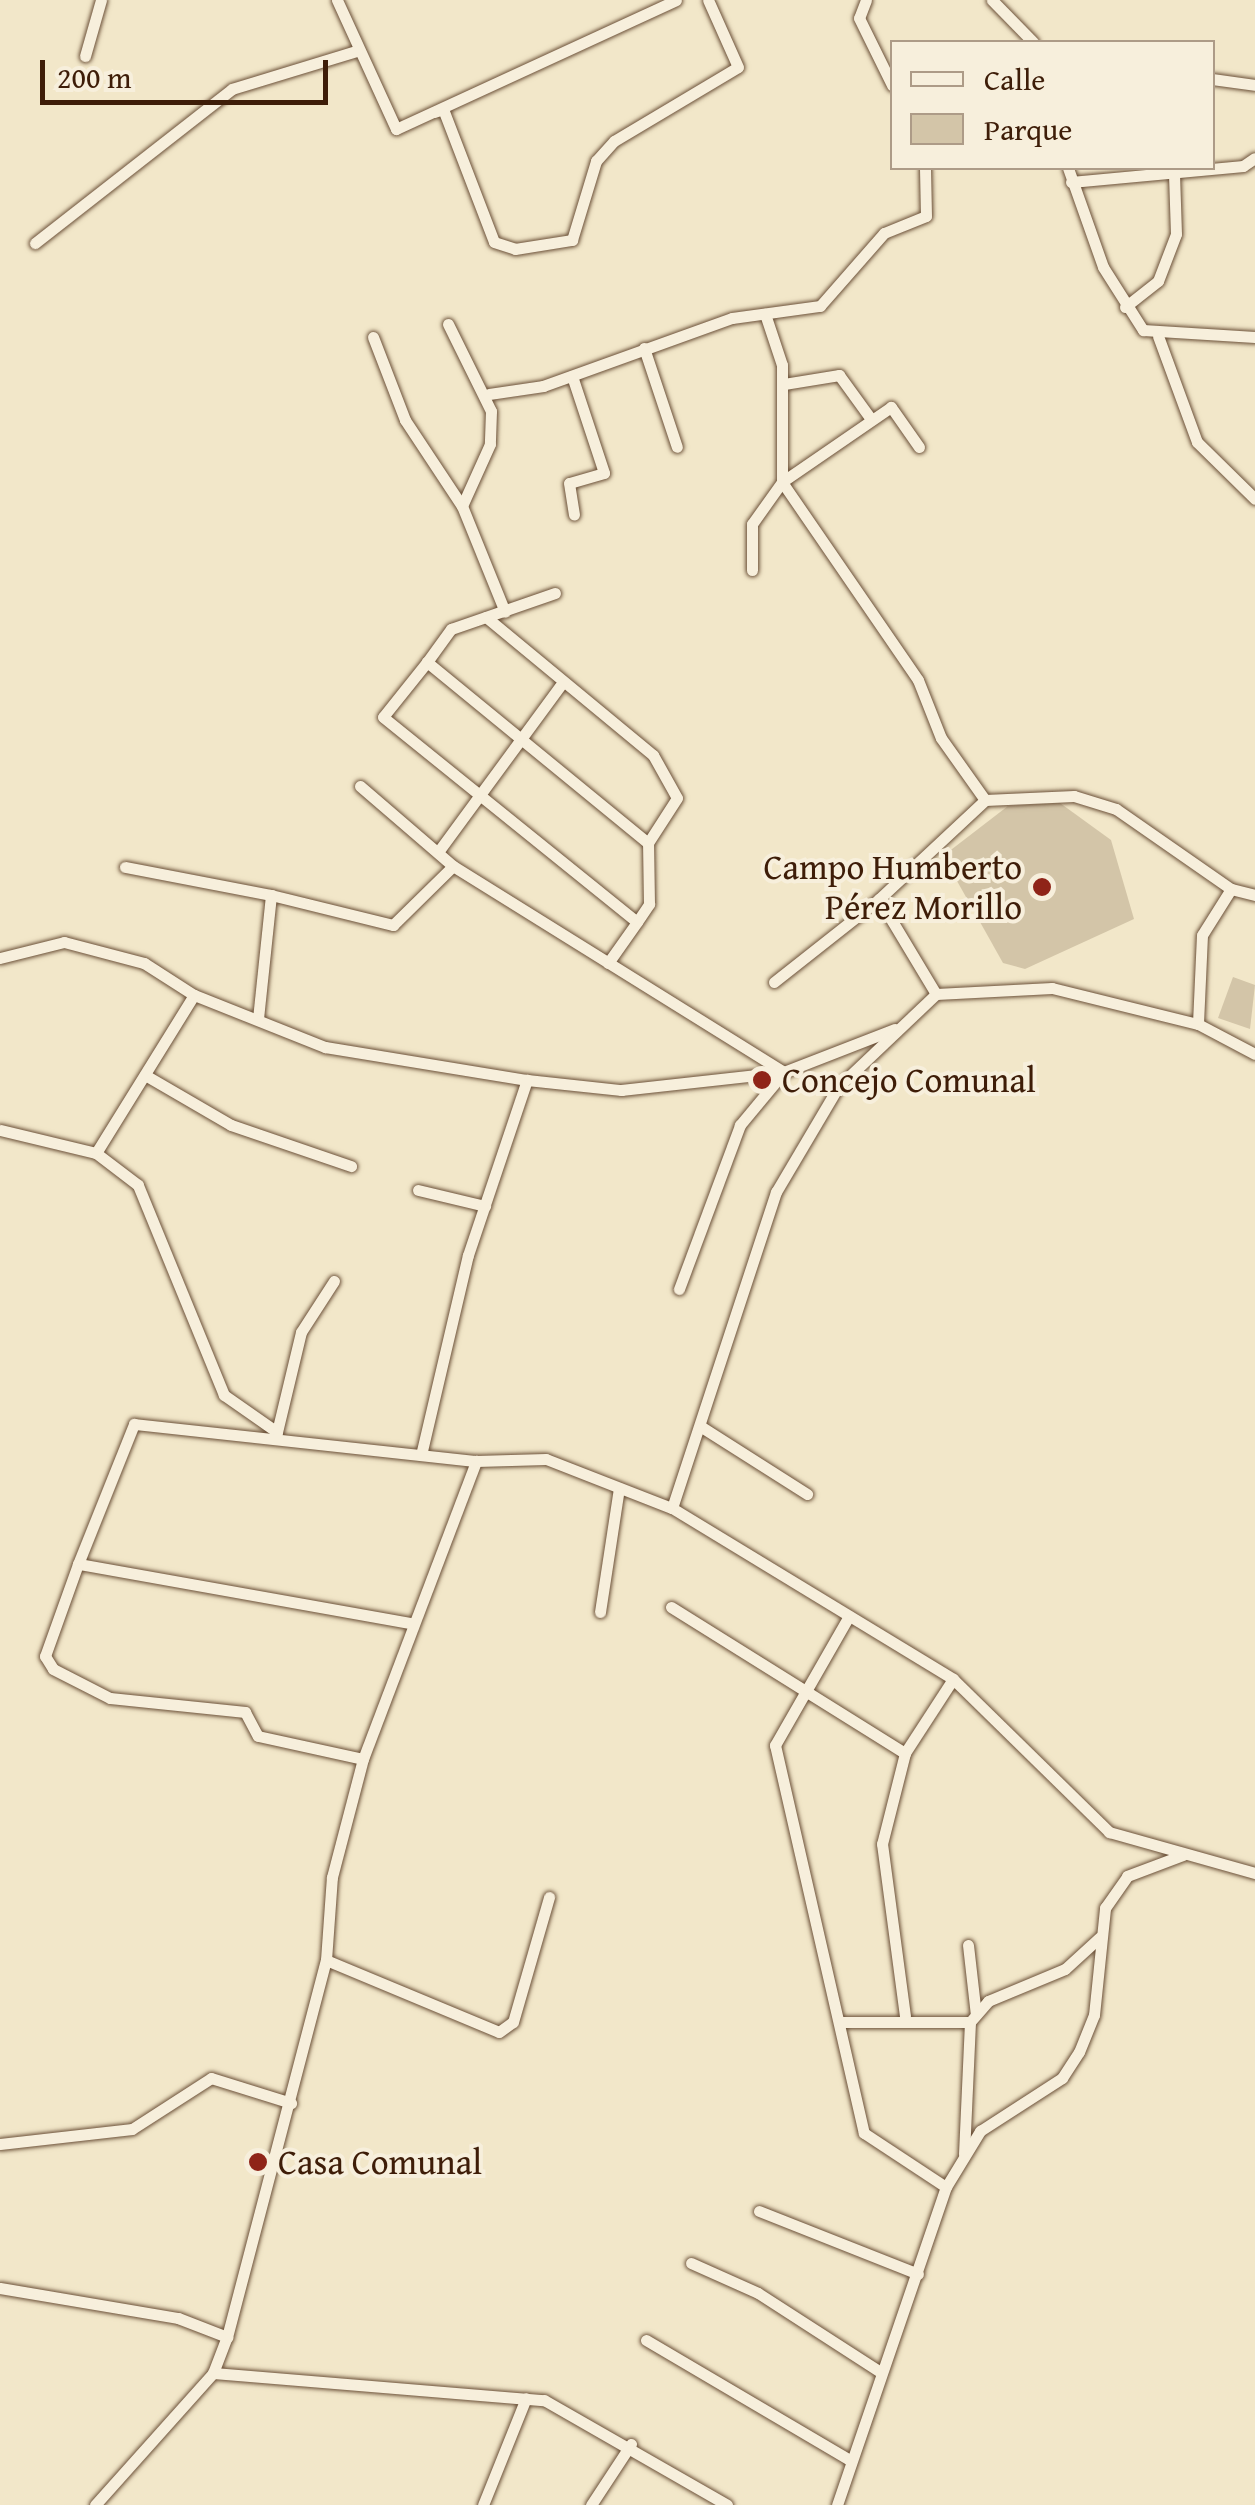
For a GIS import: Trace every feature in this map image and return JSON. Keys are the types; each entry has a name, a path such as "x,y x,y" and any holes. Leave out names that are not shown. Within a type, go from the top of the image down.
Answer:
{"street":[{"path":"85,56 101,0"},
{"path":"336,0 356,51 396,129 443,108 494,242 515,249 572,240 596,160 614,141 738,67 708,0"},
{"path":"434,112 676,0"},
{"path":"866,0 859,18 890,82"},
{"path":"992,0 1031,40"},
{"path":"34,243 232,89 356,51"},
{"path":"1215,79 1255,85"},
{"path":"1215,166 1255,158"},
{"path":"489,394 572,376 644,348 765,314 820,306 884,233 926,216 925,170"},
{"path":"1068,170 1070,182 1126,307 1158,336 1196,442 1255,500"},
{"path":"1070,182 1194,170"},
{"path":"1126,307 1158,282 1176,234 1174,174"},
{"path":"765,314 784,384 782,482 918,680 941,738 985,800"},
{"path":"448,324 489,394 490,444 462,506"},
{"path":"1158,336 1255,337"},
{"path":"373,337 405,420 462,506 505,612"},
{"path":"644,348 677,448"},
{"path":"784,384 839,375 871,419"},
{"path":"572,376 604,473 569,483 574,515"},
{"path":"752,570 752,524 782,482 891,407 919,447"},
{"path":"555,593 451,629 383,717 637,922"},
{"path":"486,617 560,686 661,769 677,798 648,843 649,904 608,963"},
{"path":"427,662 648,843"},
{"path":"438,852 560,686"},
{"path":"360,786 453,866 784,1072"},
{"path":"774,982 880,898 985,800 1074,796 1116,809 1231,889 1255,894"},
{"path":"125,867 394,925 453,866"},
{"path":"1198,1024 1202,935 1231,889"},
{"path":"258,1019 271,896"},
{"path":"880,898 936,994"},
{"path":"0,958 64,942 144,963 194,994 376,1059 621,1090 784,1072 900,1028"},
{"path":"672,1508 776,1192 838,1087 936,994 1052,988 1198,1024 1255,1054"},
{"path":"96,1153 194,994"},
{"path":"678,1289 740,1125 784,1072"},
{"path":"144,1075 231,1125 350,1166"},
{"path":"422,1455 484,1206 527,1080"},
{"path":"0,1130 96,1153 138,1185 224,1395 277,1432"},
{"path":"418,1190 484,1206"},
{"path":"277,1432 301,1332 334,1280"},
{"path":"363,1759 258,1736 245,1712 110,1698 53,1669 45,1656 134,1424 277,1432 476,1461 546,1459 672,1508 953,1679 1109,1832 1255,1874"},
{"path":"700,1426 808,1494"},
{"path":"95,2505 213,2372 227,2337 326,1960 332,1876 363,1759 410,1623 476,1461"},
{"path":"600,1612 619,1488"},
{"path":"78,1564 410,1623"},
{"path":"671,1607 905,1753"},
{"path":"849,1616 774,1745 842,2022 864,2133 946,2187"},
{"path":"905,2016 882,1844 905,1753 953,1679"},
{"path":"837,2505 879,2370 918,2274 946,2187 980,2131 1062,2078 1078,2052 1094,2016 1105,1908 1127,1876 1183,1855"},
{"path":"326,1960 499,2032 513,2022 548,1897"},
{"path":"842,2022 905,2016 973,2019 1065,1969 1100,1936"},
{"path":"964,2158 973,2019 968,1945"},
{"path":"0,2144 132,2129 211,2078 291,2102"},
{"path":"759,2211 918,2274"},
{"path":"690,2263 758,2293 879,2370"},
{"path":"0,2288 178,2318 227,2337"},
{"path":"646,2340 850,2460"},
{"path":"213,2372 526,2398 631,2444 726,2505"},
{"path":"483,2505 526,2398"},
{"path":"591,2505 631,2444"}],"green space":[{"name":"Campo Humberto Pérez Morillo","path":"1060,803 1111,840 1134,919 1025,969 1003,963 943,856 1008,806"},
{"path":"1233,977 1255,985 1250,1029 1218,1018"}],"place":[{"name":"Campo Humberto Pérez Morillo","path":"1042,887"},
{"name":"Concejo Comunal","path":"762,1080"},
{"name":"Casa Comunal","path":"258,2162"}]}
